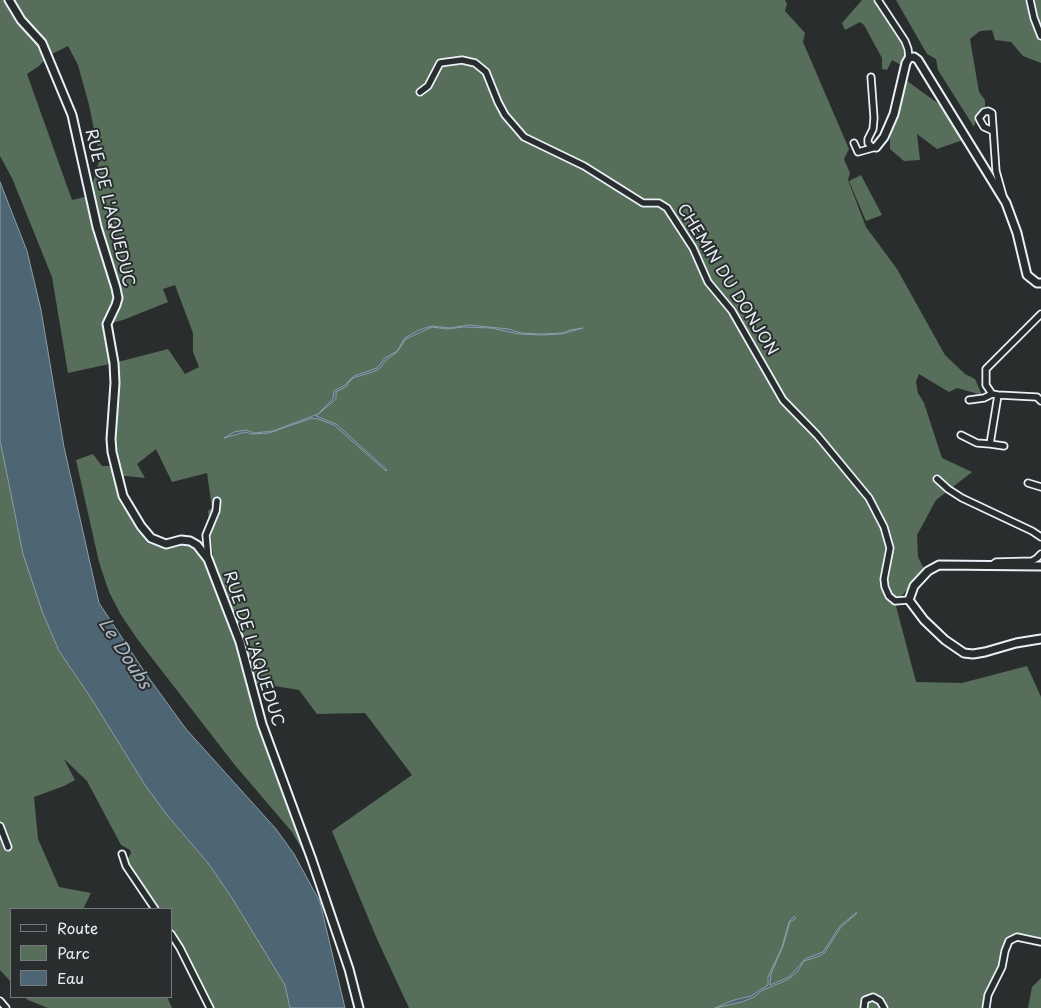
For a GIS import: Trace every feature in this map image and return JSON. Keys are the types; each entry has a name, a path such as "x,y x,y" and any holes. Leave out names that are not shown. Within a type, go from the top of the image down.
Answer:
{"street":[{"name":"RUE DE L'AQUEDUC","path":"9,0 21,20 37,36 47,53 72,115 89,196 116,288 118,298 107,324 116,383 111,439 112,452 123,496 141,526 151,538 166,544 181,540 190,541 197,544 208,558 240,642 262,724 312,860 359,1008"},
{"path":"854,143 858,152 876,147 884,137 894,114 902,76 909,58 905,41 878,0"},
{"path":"1030,0 1041,36"},
{"path":"909,58 918,60 1006,203"},
{"name":"CHEMIN DU DONJON","path":"420,92 428,86 440,63 462,60 476,63 486,72 498,102 516,129 524,137 584,166 643,203 659,203 667,208 693,248 708,282 732,311 784,400 822,441 869,498 884,527 890,548 884,579 885,587 889,596 895,601 909,600"},
{"path":"872,77 874,118 873,129 868,143 872,147 876,147"},
{"path":"993,131 996,171 1017,233 1027,275 1037,283 1041,283"},
{"path":"995,394 986,385 986,369 1041,314"},
{"path":"990,444 995,394"},
{"path":"969,400 995,394 1037,397 1041,401"},
{"path":"961,435 977,443 1004,446"},
{"path":"937,479 962,498 1032,530 1041,537"},
{"path":"1028,483 1041,487"},
{"path":"208,558 206,535 216,511 217,501"},
{"path":"992,565 996,562 1032,561 1041,554"},
{"path":"1041,566 938,565 928,571 914,586 909,600 924,620 938,634 964,653 986,652 1041,638"},
{"path":"0,826 8,848"},
{"path":"122,854 126,866 154,908"},
{"path":"172,936 210,1008"},
{"path":"986,1008 988,995 1002,967 1009,941 1017,937 1026,937 1041,942"},
{"path":"864,1008 866,1000 873,998 880,1001 884,1008"},
{"path":"0,1001 6,1008"}],"green space":[{"path":"0,0 785,0 787,4 785,11 805,33 803,42 849,149 844,159 850,173 848,180 866,227 897,269 945,355 965,374 975,379 982,395 957,388 949,392 919,374 916,382 918,393 924,403 942,458 972,472 936,500 917,535 918,557 924,569 900,598 896,606 916,682 962,683 1027,666 1041,697 1041,939 1023,934 1012,935 1006,943 985,1008 409,1008 377,939 332,831 412,775 365,713 317,714 299,690 256,683 260,732 305,850 303,851 292,832 234,764 138,640 121,615 109,592 99,562 76,460 93,454 102,466 115,466 112,452 114,363 68,373 52,277 12,178 0,156","holes":["68,46 78,65 100,158 89,196 72,200 27,74 39,66 48,56","175,285 193,333 193,352 199,367 185,374 168,349 114,363 107,324 123,320 168,302 163,289","156,449 172,482 207,473 212,508 208,511 213,557 204,561 195,548 187,544 156,545 141,532 129,515 117,477 145,478 137,464"]},
{"path":"862,0 876,0 900,36 905,56 901,65 892,60 887,70 882,69 882,58 864,25 860,22 845,30 842,23"},
{"path":"896,0 1041,0 1041,63 1023,56 1011,42 995,40 992,30 980,31 970,39 979,92 985,100 985,107 978,112 974,127 938,70 936,59 927,54"},
{"path":"907,81 950,112 966,139 937,149 917,134 920,160 904,161 890,149 890,125 900,86"},
{"path":"861,175 882,215 866,221 849,181"},
{"path":"0,440 23,554 42,611 59,651 91,698 145,785 167,815 208,863 232,898 285,985 290,1008 210,1008 172,937 172,908 153,908 126,862 131,853 130,850 121,845 87,781 64,759 75,780 34,797 38,839 59,887 91,893 84,908 10,908 10,981 0,970"},
{"path":"1041,978 1041,1008 1028,1008 1032,987"},
{"path":"26,998 167,998 172,1008 48,1008"}],"water":[{"name":"Le Doubs","path":"0,182 27,251 41,310 64,447 99,603 146,674 186,729 276,829 294,854 320,902 345,1008 290,1008 285,985 232,898 208,863 167,815 145,785 91,698 59,651 42,611 23,554 0,440"},
{"path":"469,325 541,334 562,333 583,328 562,334 542,335 519,334 491,328 463,327 447,329 432,327 406,339 397,352 386,360 380,368 353,378 347,386 336,392 336,399 316,416 336,424 386,471 334,425 318,419 312,418 269,433 251,434 245,432 224,438 234,432 246,430 254,433 273,431 318,414 333,399 334,391 345,385 354,376 377,368 385,358 397,351 405,338 419,330 432,326 449,328"},
{"path":"856,913 841,927 825,952 820,956 804,961 797,972 787,980 763,990 754,997 742,1002 715,1008 734,1000 751,996 768,985 768,977 782,947 789,922 794,916 796,918 790,922 783,946 771,974 770,985 789,977 805,959 823,952 840,926"}]}
